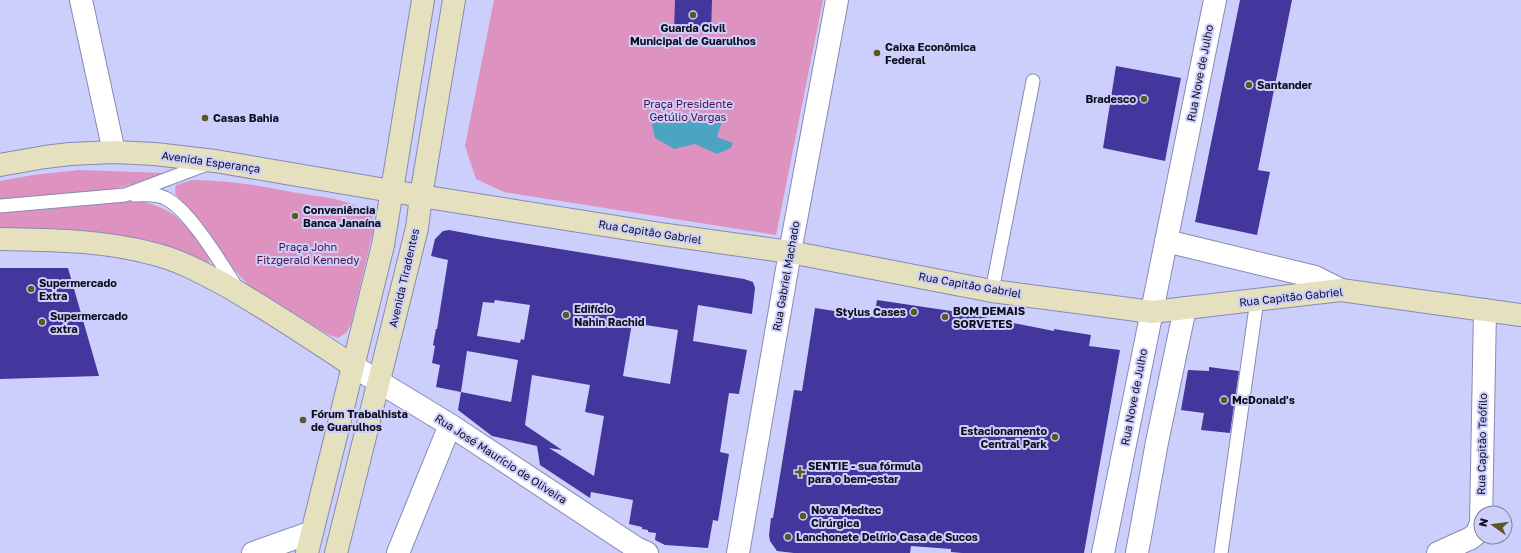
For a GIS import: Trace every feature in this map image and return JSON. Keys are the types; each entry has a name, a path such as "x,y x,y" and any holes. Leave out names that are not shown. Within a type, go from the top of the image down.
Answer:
{"main road":[{"path":"307,553 383,245 423,0"},
{"name":"Avenida Tiradentes","path":"336,553 380,382 417,228 454,0"},
{"name":"Avenida Esperança","path":"0,165 45,157 114,152 155,154 215,161 421,196"},
{"name":"Rua Capitão Gabriel","path":"421,196 661,234 790,252 992,291 1152,312 1341,290 1521,314"},
{"path":"0,239 108,244 151,253 174,260 199,271 265,308 353,366"}],"street":[{"path":"82,0 114,152"},
{"name":"Rua Gabriel Machado","path":"738,553 790,252 837,0"},
{"name":"Rua Nove de Julho","path":"1103,553 1215,0"},
{"path":"1166,241 1315,276 1341,290"},
{"path":"1137,553 1157,442 1185,308"},
{"name":"Rua Capitão Teófilo","path":"1438,553 1471,538 1481,524 1485,310"},
{"name":"Rua José Maurício de Oliveira","path":"353,366 450,425 639,551"},
{"path":"398,553 450,425"},
{"path":"253,553 312,532"}],"lane":[{"path":"992,291 1033,81"},
{"path":"124,195 215,161"},
{"path":"0,206 124,195 153,194 163,197 175,203 191,221 241,294"},
{"path":"1222,553 1256,300"}],"green space":[{"name":"Praça Presidente Getúlio Vargas","path":"494,0 823,0 776,235 504,192 476,179 465,146"},
{"path":"79,170 164,173 110,190 0,200 0,181 33,175"},
{"name":"Praça John Fitzgerald Kennedy","path":"192,180 245,184 327,198 355,205 372,215 374,228 351,324 347,332 338,338 329,335 249,286 176,195 176,185"},
{"path":"138,201 158,206 173,214 180,220 205,249 209,257 209,264 207,266 0,230 0,211"}],"water":[{"path":"675,114 693,122 716,117 722,121 717,137 733,143 731,148 717,154 695,144 674,149 655,138 652,125 661,117"}],"building":[{"name":"Guarda Civil Municipal de Guarulhos","path":"675,0 712,0 711,32 674,30"},
{"name":"Santander","path":"1240,0 1292,0 1258,170 1270,172 1257,235 1195,222"},
{"name":"Bradesco","path":"1116,66 1181,78 1165,161 1103,148"},
{"path":"449,230 744,279 753,282 755,288 752,314 698,305 693,341 747,350 739,394 729,393 720,452 729,454 718,521 713,520 708,548 665,545 655,540 656,533 648,532 648,530 642,529 642,527 629,524 633,500 591,492 590,498 540,465 537,446 492,436 458,410 461,392 436,387 440,365 432,363 435,346 433,345 448,260 431,256 435,239 443,231","holes":["495,300 530,305 524,340 521,339 520,343 477,336 483,302 494,303","632,323 678,330 670,384 623,376","467,351 518,360 511,402 461,392","532,375 590,385 585,412 604,416 594,476 549,448 562,450 525,425"]},
{"name":"Supermercado extra","path":"0,268 68,268 99,376 0,379"},
{"path":"877,300 958,312 1054,331 1054,329 1091,335 1089,346 1120,350 1084,553 962,553 951,552 951,549 911,546 910,553 794,553 777,551 770,541 769,535 771,518 773,518 794,390 802,391 815,308 874,317"},
{"path":"1209,367 1239,371 1230,433 1201,430 1204,413 1181,410 1188,370 1209,371"}],"place":[{"name":"Guarda Civil Municipal de Guarulhos","path":"693,15"},
{"name":"Caixa Econômica Federal","path":"877,53"},
{"name":"Santander","path":"1249,85"},
{"name":"Bradesco","path":"1144,99"},
{"name":"Casas Bahia","path":"205,118"},
{"name":"Conveniência Banca Janaína","path":"295,216"},
{"name":"Supermercado Extra","path":"31,289"},
{"name":"Stylus Cases","path":"914,312"},
{"name":"Edifício Nahin Rachid","path":"566,315"},
{"name":"BOM DEMAIS SORVETES","path":"945,317"},
{"name":"Supermercado extra","path":"42,322"},
{"name":"McDonald's","path":"1224,400"},
{"name":"Fórum Trabalhista de Guarulhos","path":"303,420"},
{"name":"Estacionamento Central Park","path":"1055,437"},
{"name":"SENTIE - sua fórmula para o bem-estar","path":"800,472"},
{"name":"Nova Medtec Cirúrgica","path":"803,516"},
{"name":"Lanchonete Delírio Casa de Sucos","path":"788,537"}]}
